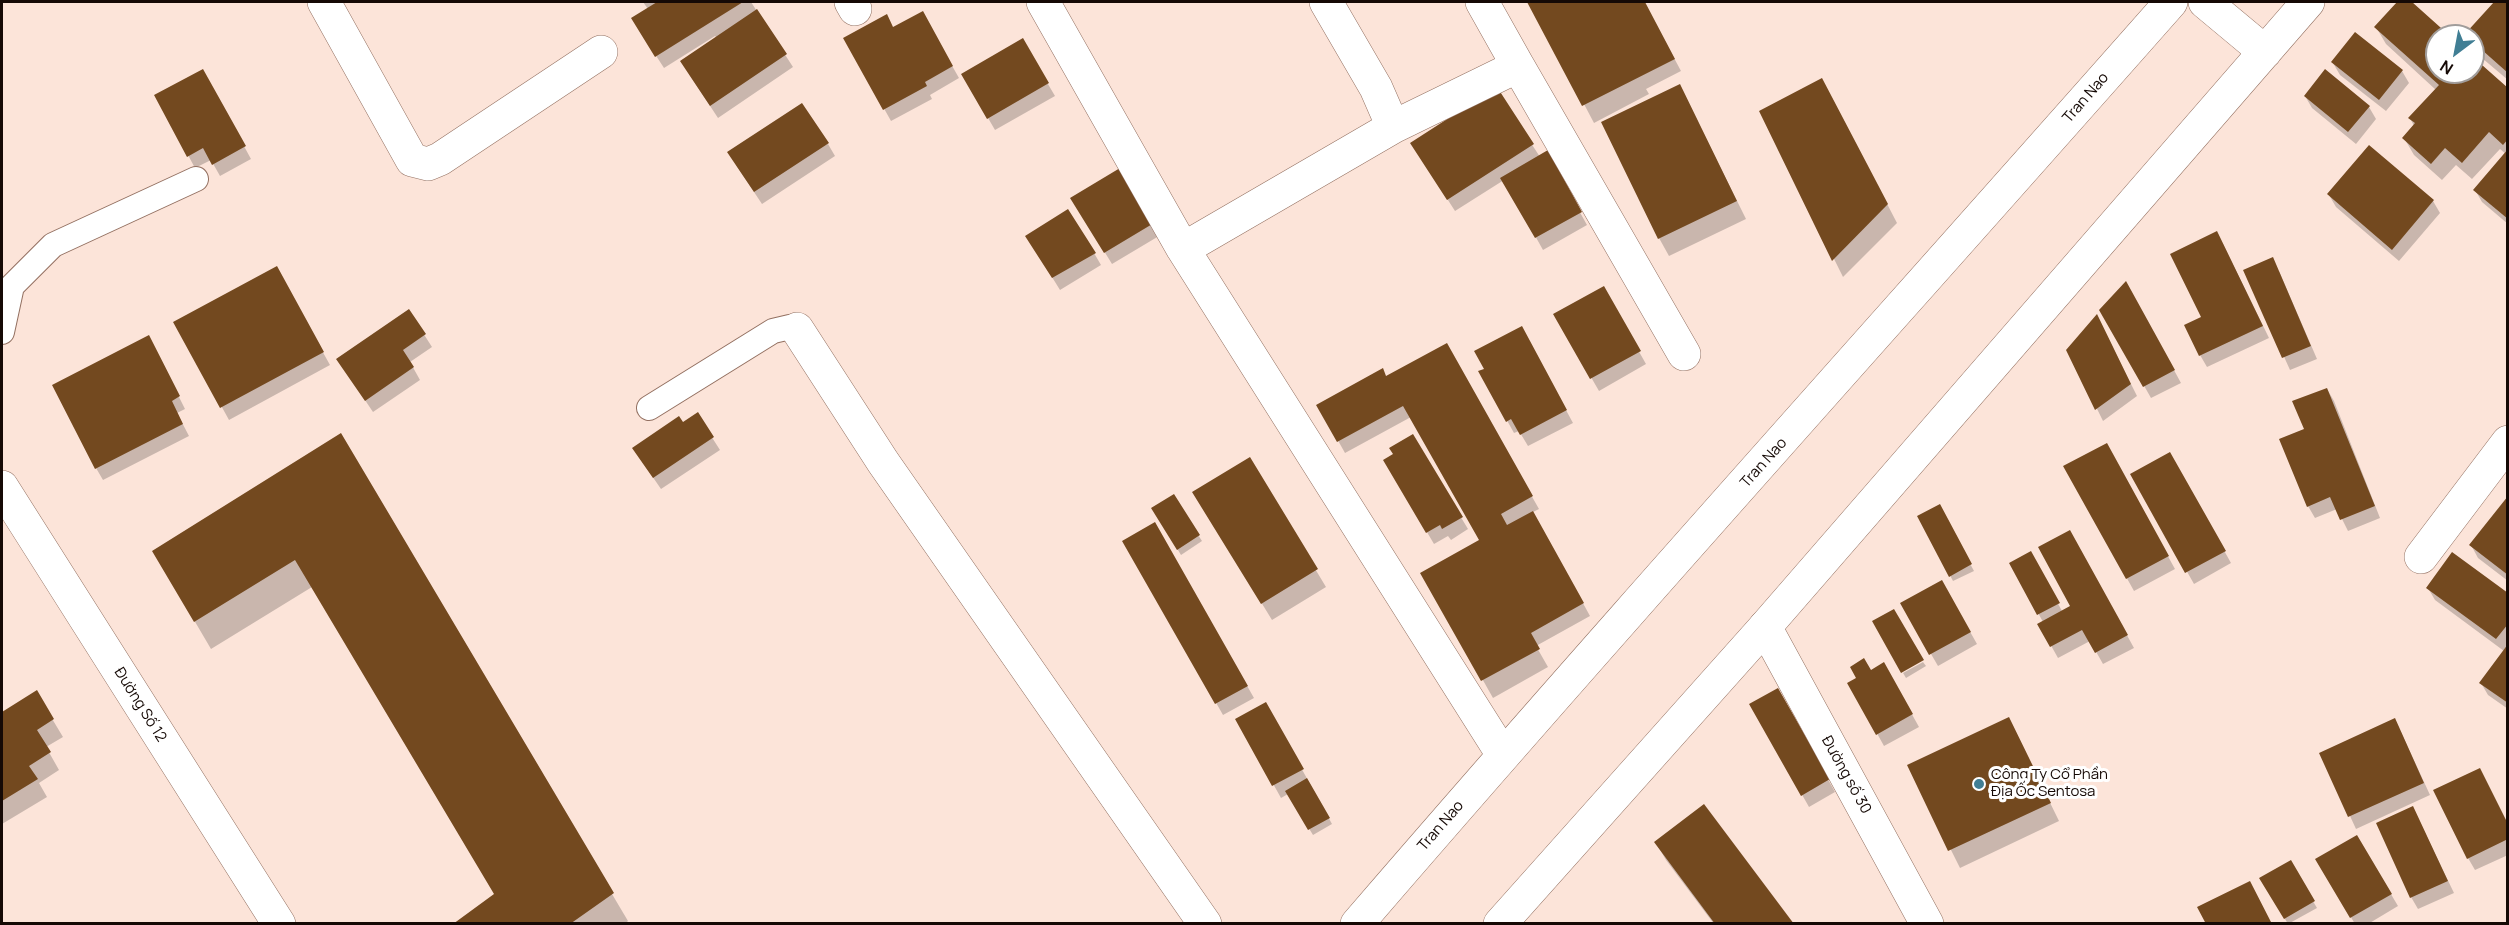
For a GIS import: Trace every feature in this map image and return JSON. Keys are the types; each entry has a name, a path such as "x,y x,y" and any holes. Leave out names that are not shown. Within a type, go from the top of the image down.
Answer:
{"street":[{"path":"324,2 412,160 428,164 440,159 601,52"},
{"path":"1043,2 1183,249 1503,755"},
{"path":"1326,2 1376,88 1393,127"},
{"path":"1482,2 1684,354"},
{"name":"Tran Nao","path":"1357,924 1503,755 2171,2"},
{"path":"2205,2 2265,52"},
{"path":"1500,924 1765,627 2308,2"},
{"path":"1183,249 1393,127 1518,66"},
{"path":"797,329 883,462 1205,924"},
{"path":"2421,557 2508,442"},
{"name":"Đường Số 12","path":"2,487 279,924"},
{"name":"Đường số 30","path":"1765,627 1927,924"}],"lane":[{"path":"2,332 12,286 53,245 196,179"},
{"path":"649,408 773,331 790,327 797,329"}],"building":[{"path":"657,2 743,2 655,57 631,18"},
{"path":"1527,2 1645,2 1675,59 1582,106"},
{"path":"2397,2 2412,2 2437,24 2425,24 2425,73 2374,27"},
{"path":"2494,2 2508,2 2508,73 2485,53 2485,24 2474,24"},
{"path":"757,9 787,54 710,106 680,61"},
{"path":"923,11 953,66 925,82 927,86 883,110 843,38 887,14 893,27"},
{"path":"2355,32 2403,70 2379,100 2331,62"},
{"path":"1023,38 1049,83 987,119 961,74"},
{"path":"2485,68 2508,88 2508,139 2503,145 2489,132 2462,163 2445,148 2431,164 2402,138 2415,123 2408,118 2439,85 2485,84"},
{"path":"203,69 246,146 212,165 203,148 187,157 154,95"},
{"path":"2325,69 2370,106 2348,132 2304,96"},
{"path":"1822,78 1888,204 1832,261 1759,111"},
{"path":"1680,84 1737,201 1658,239 1601,122"},
{"path":"1497,87 1534,144 1447,200 1410,143"},
{"path":"802,103 829,143 754,192 727,152"},
{"path":"2369,145 2434,200 2392,250 2327,194"},
{"path":"2508,149 2508,219 2473,190"},
{"path":"1548,150 1582,212 1535,238 1500,178"},
{"path":"1125,165 1159,220 1104,253 1070,198"},
{"path":"1068,209 1096,253 1052,278 1025,236"},
{"path":"2217,231 2263,326 2199,356 2184,325 2201,317 2170,254"},
{"path":"2273,257 2311,346 2282,358 2243,270"},
{"path":"277,266 324,352 220,408 173,322"},
{"path":"2126,281 2175,370 2143,387 2099,310"},
{"path":"1604,286 1641,351 1590,379 1553,314"},
{"path":"409,309 426,334 403,350 414,367 365,401 336,359"},
{"path":"2097,314 2131,384 2095,410 2066,350"},
{"path":"1522,326 1567,410 1520,435 1511,419 1506,422 1478,371 1484,369 1474,351"},
{"path":"149,335 180,396 172,401 183,424 95,469 52,385"},
{"path":"1447,343 1533,496 1501,514 1507,525 1533,511 1584,603 1531,633 1540,649 1481,681 1420,573 1479,540 1403,406 1337,442 1316,405 1383,368 1386,376"},
{"path":"2327,388 2375,506 2340,520 2330,497 2307,507 2279,439 2304,429 2292,401"},
{"path":"698,412 714,437 653,478 632,448 679,416 683,422"},
{"path":"341,433 614,893 570,924 453,924 494,894 295,560 194,622 152,551"},
{"path":"1413,434 1463,517 1442,529 1440,525 1426,533 1383,460 1393,454 1389,448"},
{"path":"2107,443 2169,556 2126,579 2063,466"},
{"path":"2170,452 2226,551 2185,573 2130,474"},
{"path":"1250,457 1318,569 1261,604 1192,492"},
{"path":"1174,494 1200,535 1177,550 1151,508"},
{"path":"2508,496 2508,575 2469,545"},
{"path":"1940,504 1972,564 1949,577 1917,516"},
{"path":"1155,522 1248,686 1215,704 1122,541"},
{"path":"2070,530 2128,635 2095,653 2082,630 2050,647 2037,624 2070,606 2038,547"},
{"path":"2031,551 2060,603 2037,615 2009,563"},
{"path":"2452,552 2508,593 2508,624 2496,639 2426,588"},
{"path":"1942,580 1971,632 1929,655 1900,603"},
{"path":"1894,609 1924,660 1901,673 1872,621"},
{"path":"2508,644 2508,703 2479,683"},
{"path":"1864,658 1871,670 1884,662 1913,714 1876,735 1847,683 1856,678 1850,667"},
{"path":"1778,688 1830,779 1801,796 1749,704"},
{"path":"37,690 54,719 37,730 51,752 29,766 38,779 2,801 2,712"},
{"path":"1266,702 1304,769 1272,786 1235,719"},
{"name":"Công Ty Cổ Phần Địa Ốc Sentosa","path":"2009,717 2051,803 1948,851 1907,765"},
{"path":"2395,718 2424,783 2348,817 2319,753"},
{"path":"2480,768 2508,824 2508,839 2467,859 2433,790"},
{"path":"1307,778 1330,818 1308,830 1285,791"},
{"path":"1704,804 1794,924 1715,924 1654,842"},
{"path":"2413,806 2448,881 2410,898 2376,823"},
{"path":"2357,835 2392,894 2350,918 2315,859"},
{"path":"2291,860 2315,901 2284,919 2259,878"},
{"path":"2250,881 2272,924 2206,924 2197,907"}],"place":[{"name":"Công Ty Cổ Phần Địa Ốc Sentosa","path":"1979,784"}]}
